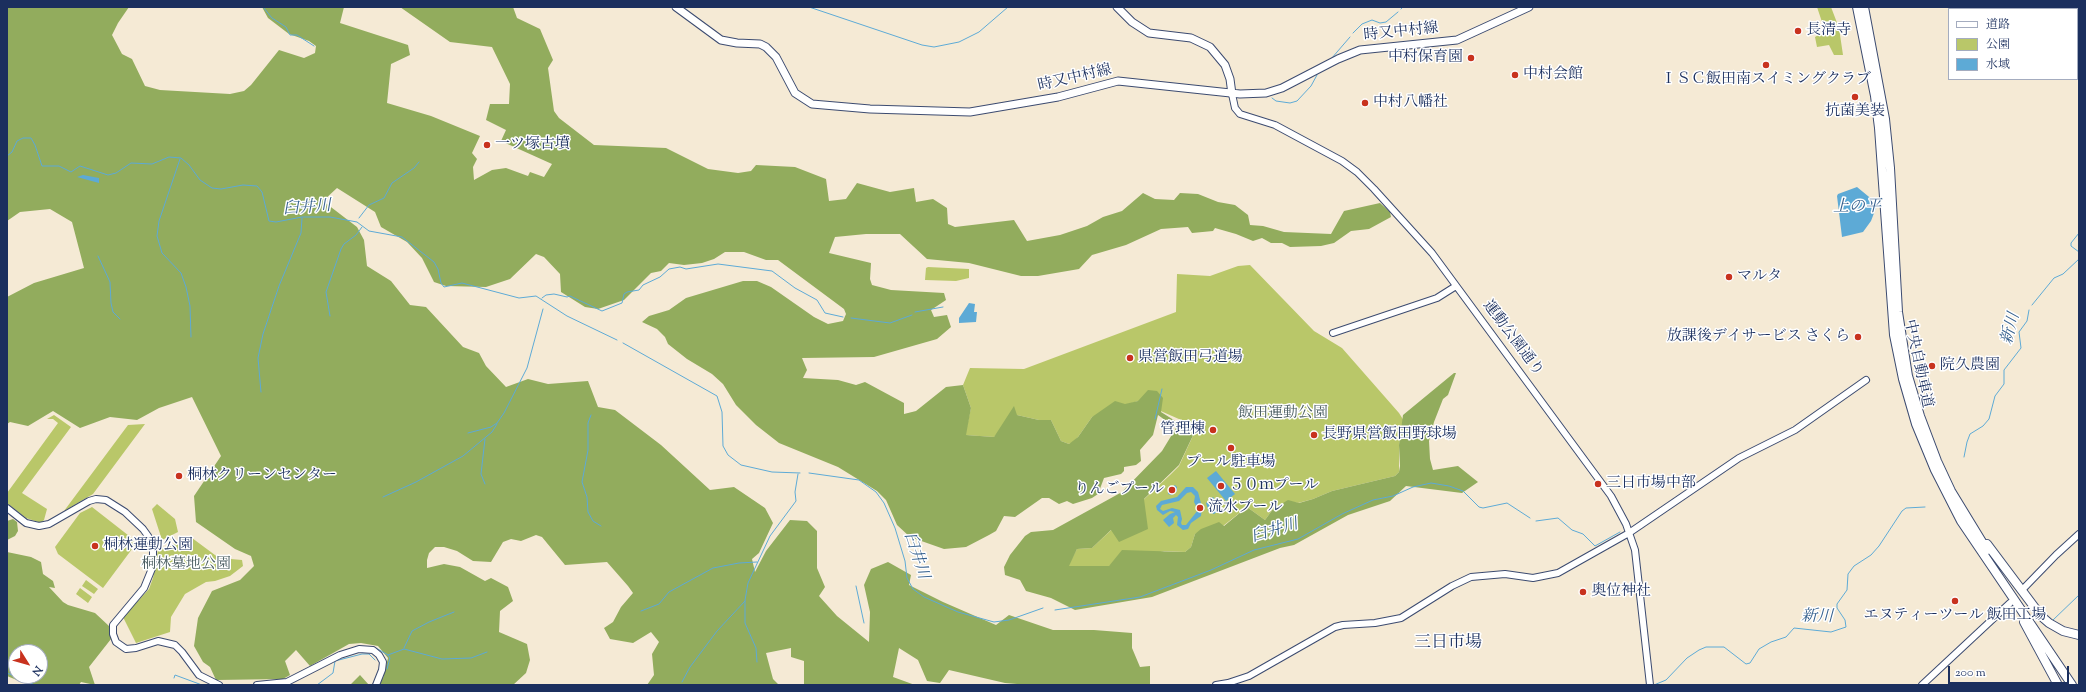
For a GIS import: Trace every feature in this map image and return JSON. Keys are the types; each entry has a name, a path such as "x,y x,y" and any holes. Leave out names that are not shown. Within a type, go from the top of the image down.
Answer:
{"highway":[{"name":"中央自動車道","path":"1857,7 1880,128 1886,199 1890,299 1916,424 1949,499 1975,542 2072,685"},
{"name":"中央自動車道","path":"1864,7 1881,98 1890,168 1899,345"},
{"name":"中央自動車道","path":"1903,363 1929,441 1951,491 2078,685"},
{"path":"1966,516 2041,616 2049,623 2063,631 2079,635"},
{"path":"1975,542 1979,555 2018,612 2058,685"}],"main road":[{"name":"時又中村線","path":"676,7 721,40 760,44 766,47 776,57 795,93 812,104 870,110 970,112 1058,97 1118,81 1232,94 1255,95 1282,88 1338,59 1360,50 1457,40 1519,9 1529,7"},
{"path":"1117,7 1132,22 1149,33 1191,38 1210,47 1225,65 1230,79 1232,94"}],"street":[{"name":"運動公園通り","path":"1232,94 1235,108 1240,114 1275,125 1342,161 1357,172 1420,240 1456,286 1611,496 1630,533 1638,563 1650,685"},
{"path":"1333,333 1437,298 1456,286"},
{"path":"1216,685 1228,683 1248,676 1335,627 1375,623 1401,618 1452,586 1471,577 1498,574 1533,578 1546,577 1558,573 1630,533 1739,458 1806,424 1866,380"},
{"path":"7,508 26,523 39,526 49,524 88,501 96,499 106,500 125,512 143,528 148,536 153,547 152,566 144,588 113,625 113,634 116,642 126,649 136,648 158,641 175,646 182,652 199,675 219,685"},
{"path":"2023,589 2079,534"},
{"path":"1922,685 2010,603"},
{"path":"257,685 287,682 340,655 359,649 373,650 379,655 383,662 382,670 376,685"}],"green space":[{"path":"7,7 129,7 112,35 122,54 132,59 145,86 160,90 230,94 244,91 251,85 279,50 304,58 315,53 316,46 309,41 289,34 268,18 262,7 344,7 340,23 408,45 410,55 391,64 387,103 431,116 480,136 472,153 477,159 473,167 474,180 492,170 506,168 528,176 530,172 544,177 552,164 501,141 506,130 486,120 490,104 509,104 510,84 492,47 450,42 400,7 513,7 517,18 540,29 553,60 548,68 554,111 559,118 594,145 666,148 708,169 738,173 751,171 756,165 795,167 826,179 829,201 846,199 857,183 890,192 914,188 916,202 933,199 947,208 948,224 955,227 1014,220 1027,241 1060,235 1087,226 1103,217 1122,211 1143,193 1155,199 1174,200 1180,193 1198,194 1218,202 1235,205 1248,215 1250,225 1263,226 1284,232 1331,234 1344,211 1380,203 1390,212 1391,217 1369,229 1351,231 1334,243 1321,246 1290,247 1282,243 1271,243 1262,238 1253,241 1215,228 1213,231 1192,233 1188,227 1161,229 1126,245 1092,255 1079,269 1038,276 1021,276 969,263 927,259 900,234 866,234 835,237 829,253 871,263 870,279 872,285 891,290 944,293 946,300 931,310 934,317 947,315 951,327 937,339 874,357 802,358 807,370 803,378 838,380 856,385 865,382 904,403 904,414 916,411 946,387 963,385 971,408 966,435 994,437 1014,406 1017,415 1039,420 1051,420 1061,441 1069,444 1078,437 1092,417 1115,401 1125,404 1138,401 1148,390 1157,391 1163,398 1161,412 1177,422 1197,427 1179,465 1144,499 1148,529 1119,542 1111,530 1092,548 1077,549 1069,566 1109,566 1122,550 1185,552 1191,547 1195,534 1201,529 1219,522 1224,526 1247,507 1265,520 1273,509 1288,500 1299,503 1332,491 1395,476 1399,472 1400,466 1399,445 1403,415 1454,373 1456,373 1448,395 1443,399 1434,422 1429,441 1430,459 1433,470 1458,466 1478,482 1462,493 1406,486 1390,501 1348,515 1294,545 1280,548 1152,597 1075,610 1051,598 1026,591 1020,580 1005,575 1004,567 1010,555 1025,536 1031,532 1053,530 1122,492 1162,451 1176,428 1158,415 1153,435 1140,450 1141,461 1136,465 1124,467 1124,471 1121,474 1104,478 1098,494 1092,498 1073,504 1067,501 1059,504 1049,498 1042,498 1015,517 1004,516 996,531 966,547 944,549 910,537 897,525 886,500 877,491 838,467 779,443 756,425 736,405 723,384 712,374 687,359 668,344 665,337 657,329 642,322 649,316 669,310 686,298 743,281 757,281 771,287 814,317 828,324 843,321 846,314 844,309 778,260 766,260 744,252 725,252 714,259 702,263 684,265 669,263 661,271 651,273 624,300 598,309 585,307 561,292 560,274 544,257 536,254 510,279 486,287 446,286 434,282 422,258 407,242 381,227 375,212 337,188 323,201 357,227 364,240 367,266 391,281 410,305 426,307 463,347 479,353 486,366 506,387 528,379 548,384 588,381 598,407 615,410 661,445 710,490 734,487 765,508 773,523 759,553 752,559 755,572 766,551 790,520 807,521 817,531 817,568 825,587 819,596 837,616 869,642 870,612 864,585 871,569 888,562 911,575 909,585 943,602 996,625 1009,615 1053,630 1094,630 1132,633 1132,648 1140,667 1150,666 1150,685 1029,685 1005,683 949,670 940,683 927,681 918,660 899,648 893,677 915,685 804,685 804,661 791,657 791,648 766,653 773,679 779,685 647,685 654,675 652,654 659,642 651,632 633,643 610,639 604,628 613,622 621,607 633,593 628,586 607,562 565,565 542,537 536,535 521,541 511,539 503,542 491,562 473,561 457,551 444,547 435,547 429,553 427,560 427,568 444,564 460,567 485,581 491,578 508,587 513,601 500,611 499,632 527,644 530,660 526,673 513,685 370,685 383,678 388,658 378,646 361,643 349,644 310,666 296,650 285,661 290,675 283,679 216,680 210,667 203,662 194,646 198,618 212,591 240,580 254,566 251,556 235,549 196,522 194,496 221,456 192,397 159,408 137,420 110,417 80,428 53,411 28,426 10,422 7,424 7,297 34,283 84,268 72,222 50,209 20,212 7,221"},
{"path":"1817,7 1831,7 1839,28 1843,55 1834,55 1829,45 1817,47 1815,37 1825,31"},
{"name":"飯田運動公園","path":"1250,265 1314,331 1342,348 1399,413 1404,421 1399,445 1399,472 1395,476 1332,491 1313,499 1298,503 1288,501 1273,509 1265,520 1247,507 1223,526 1195,534 1191,547 1185,552 1164,551 1109,566 1068,566 1077,549 1092,548 1179,466 1197,427 1138,401 1092,417 1074,442 1069,444 1061,441 1051,420 1039,420 1017,415 994,437 965,435 971,408 963,385 970,368 1024,369 1176,312 1177,274 1210,276 1238,266"},
{"path":"926,268 969,269 969,278 956,281 925,280"},
{"path":"54,415 71,427 22,493 47,509 44,520 41,523 26,518 7,503 7,493 58,423 53,419 47,419"},
{"path":"145,424 93,494 64,511 128,425"},
{"path":"157,504 175,519 178,532 162,540 152,509"},
{"name":"桐林運動公園","path":"92,507 133,539 135,545 103,588 58,554 55,547 80,513"},
{"path":"13,519 17,522 18,531 15,536 7,540 7,521"},
{"name":"桐林墓地公園","path":"186,537 192,538 219,558 242,560 243,566 230,576 215,581 206,582 185,594 171,617 170,632 136,643 123,617 149,589 153,578 158,550 168,547"},
{"path":"7,552 31,557 41,562 43,574 53,581 55,588 49,587 63,602 68,605 95,613 109,626 111,639 89,667 95,685 81,682 79,685 27,684 48,684 48,644 8,644 8,676"},
{"path":"86,580 98,589 94,594 82,586"},
{"path":"80,588 92,597 88,603 76,594"},
{"path":"360,675 369,685 350,685"}],"water":[{"path":"83,175 99,178 99,183 77,177"},
{"name":"上の平","path":"1857,187 1874,201 1876,208 1871,221 1863,232 1842,237 1837,196 1838,194"},
{"path":"969,303 975,304 974,312 977,312 976,322 959,323 959,318"},
{"name":"５０ｍプール","path":"1216,471 1235,494 1226,501 1207,478"},
{"name":"りんごプール","path":"1175,485 1177,487 1177,491 1172,495 1168,494 1168,490"},
{"name":"流水プール","path":"1186,487 1193,487 1198,492 1202,507 1201,516 1191,523 1188,529 1183,530 1177,525 1178,517 1176,515 1173,518 1174,523 1169,527 1163,520 1175,512 1170,511 1163,515 1157,510 1156,506 1161,501 1177,497","holes":["1191,492 1195,496 1194,502 1198,510 1186,525 1182,525 1181,523 1182,519 1180,510 1172,508 1163,511 1160,509 1162,505 1179,501 1187,493"]},
{"path":"1213,497 1222,508 1214,514 1209,512 1206,503"}],"waterway":[{"path":"263,7 272,18 286,27 290,35 297,35 314,46"},
{"path":"809,7 922,45 934,47 959,42 979,32 1008,7"},
{"path":"1353,33 1362,24 1372,20 1380,23 1386,22 1398,12"},
{"path":"1331,59 1350,37"},
{"path":"1272,98 1276,101 1290,103 1297,101 1311,86 1317,75"},
{"name":"臼井川","path":"7,156 12,152 17,141 23,138 31,138 42,166 59,166 71,172 80,166 108,175 116,173 131,163 152,164 169,157 181,158 189,165 200,180 212,188 221,189 243,185 257,186 262,192 269,221 276,222 302,217 330,217 357,222 369,231 402,237 434,262 438,269 441,283 444,287 462,283 519,298 536,296 567,316 617,340"},
{"path":"180,159 159,221 157,236 162,253 181,273 186,287 190,306 191,337"},
{"path":"359,218 369,205 384,198 392,183 414,168 419,162"},
{"path":"261,392 258,358 263,334 279,286 301,233 302,218"},
{"path":"330,316 326,292 341,249 344,244 356,235 362,227"},
{"name":"新川","path":"2079,233 2071,243 2071,246 2079,252"},
{"path":"98,256 110,282 113,312 120,319"},
{"name":"新川","path":"2032,305 2054,278 2063,274 2079,259"},
{"path":"542,298 546,295 554,294 567,297 570,296 602,311 622,303 624,294 639,290 643,285 660,277 669,269 680,267 686,269 718,264 772,271 795,288 817,300 825,313 843,317"},
{"path":"915,312 943,307"},
{"path":"468,433 491,427 497,423 504,413 527,368 543,309"},
{"name":"新川","path":"1964,457 1970,434 1983,426 1989,419 1995,396 2004,384 2004,370 2021,348 2019,332 2027,321 2029,310"},
{"path":"851,318 890,323 912,315"},
{"name":"臼井川","path":"623,343 717,396 722,412 723,446 728,455 741,465 772,472 800,473"},
{"path":"1155,419 1162,389"},
{"path":"591,415 588,423 588,450 582,482 587,497 588,512 593,521 601,526"},
{"path":"383,497 416,482 463,456 492,432 497,424"},
{"path":"485,439 481,474 485,484"},
{"path":"1740,454 1748,451"},
{"name":"臼井川","path":"809,473 859,480 876,492 884,503 895,528 905,561 907,578 913,589 924,597 958,612 994,622 1009,620 1043,608"},
{"path":"757,662 756,648 745,623 745,600 748,583 770,536 796,501 795,492 798,474"},
{"name":"臼井川","path":"1055,610 1140,597 1211,570 1254,550 1298,539 1342,514 1373,500 1393,496 1413,487 1431,483 1449,486 1463,491 1479,507 1483,508 1507,503 1530,518"},
{"name":"新川","path":"1654,685 1666,680 1687,658 1706,647 1724,647 1746,664 1750,663 1759,649 1771,642 1786,637 1794,628 1831,632 1846,627 1845,620 1837,608 1837,604 1847,590 1848,574 1854,566 1871,555 1879,546 1902,511 1906,508 1925,507"},
{"path":"1536,521 1558,518 1572,530 1583,534 1595,546 1620,532"},
{"path":"641,611 659,604 669,592 713,568 739,563 757,562"},
{"path":"856,586 864,623"},
{"path":"2052,621 2079,595"},
{"path":"682,682 690,667 717,631 745,601"},
{"path":"404,648 412,631 454,612"},
{"path":"376,648 388,655 390,658 387,669"},
{"path":"388,655 404,649 442,659 471,658 487,652"},
{"path":"317,685 333,673 335,661 362,654 369,654 375,660"},
{"path":"7,673 35,685"},
{"path":"174,678 175,675 202,685"}],"place":[{"name":"長清寺","path":"1798,31"},
{"name":"中村保育園","path":"1471,58"},
{"name":"ＩＳＣ飯田南スイミングクラブ","path":"1766,65"},
{"name":"中村会館","path":"1515,75"},
{"name":"抗菌美装","path":"1855,97"},
{"name":"中村八幡社","path":"1365,103"},
{"name":"一ツ塚古墳","path":"487,145"},
{"name":"マルタ","path":"1729,277"},
{"name":"放課後デイサービス さくら","path":"1858,337"},
{"name":"県営飯田弓道場","path":"1130,358"},
{"name":"院久農園","path":"1932,366"},
{"name":"管理棟","path":"1213,430"},
{"name":"長野県営飯田野球場","path":"1314,435"},
{"name":"プール駐車場","path":"1231,448"},
{"name":"桐林クリーンセンター","path":"179,476"},
{"name":"三日市場中部","path":"1598,484"},
{"name":"５０ｍプール","path":"1221,486"},
{"name":"りんごプール","path":"1172,490"},
{"name":"流水プール","path":"1200,508"},
{"name":"桐林運動公園","path":"95,546"},
{"name":"奥位神社","path":"1583,592"},
{"name":"エヌティーツール 飯田工場","path":"1955,601"}],"district":[{"name":"三日市場","path":"1448,644"}]}
